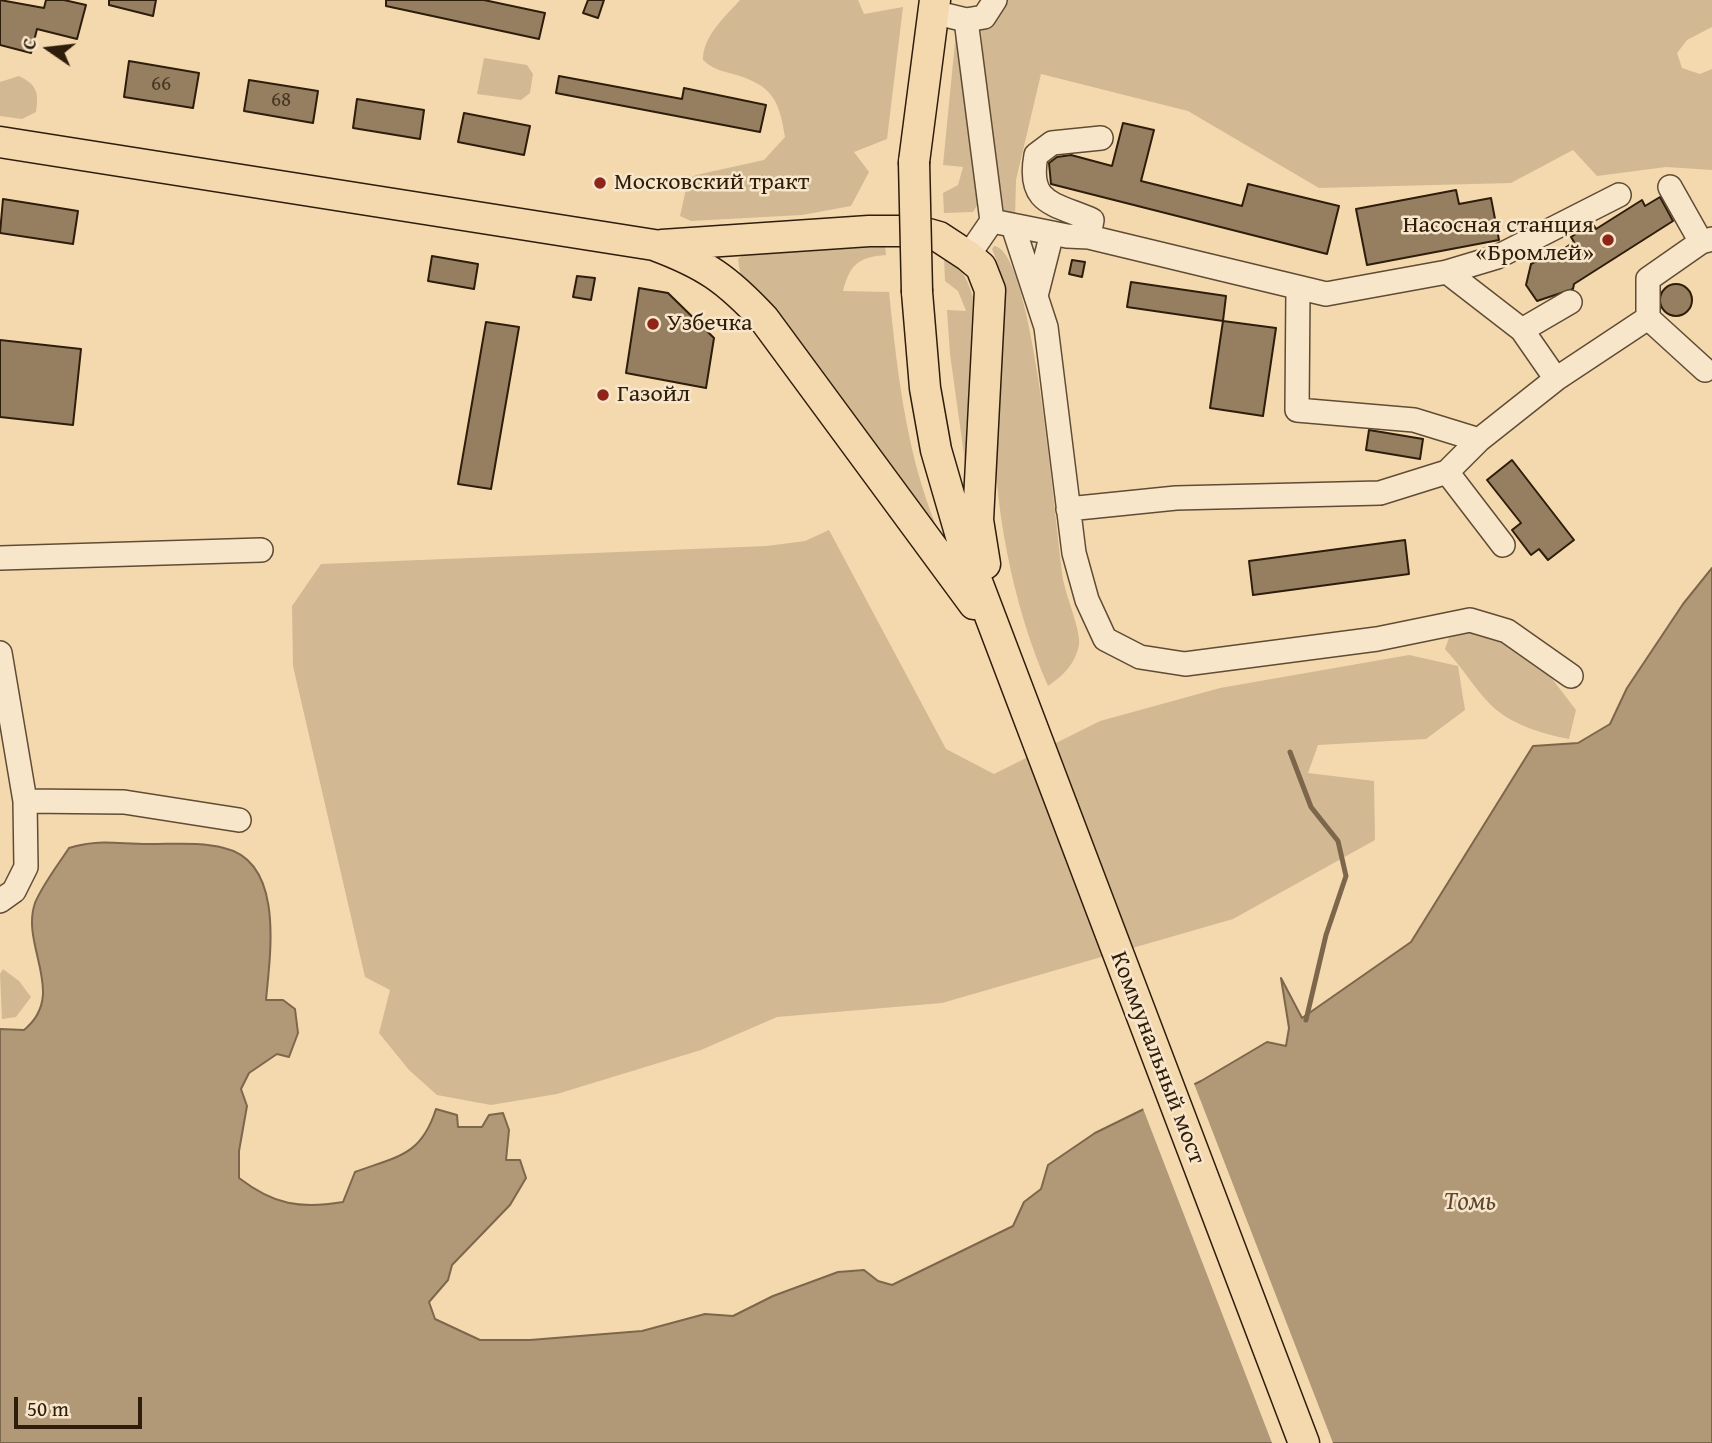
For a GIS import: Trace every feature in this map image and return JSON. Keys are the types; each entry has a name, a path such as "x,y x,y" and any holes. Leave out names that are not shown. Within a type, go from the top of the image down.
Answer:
{"main road":[{"path":"934,6 914,162 916,292 925,388 936,450 965,550 996,637"},
{"path":"0,142 654,245 869,230 918,231 939,237 981,267 990,290 978,520 996,637"},
{"path":"654,245 708,267 737,290 764,319 996,637"},
{"name":"Коммунальный мост","path":"996,637 1304,1443"}],"street":[{"path":"934,6 966,20 984,17 996,0"},
{"path":"966,20 1003,223 1036,296 1046,327 1074,553 1083,588 1105,639 1140,657 1185,664 1377,639 1470,620 1507,631 1571,676"},
{"path":"1089,237 1092,219 1042,197 1032,179 1036,155 1052,143 1101,138"},
{"path":"1670,187 1707,241 1648,279 1648,318 1705,370"},
{"path":"1003,223 1089,237 1326,294 1447,272 1497,257 1619,195"},
{"path":"968,256 1003,223"},
{"path":"1036,296 1052,233"},
{"path":"1447,272 1522,330 1556,379"},
{"path":"1298,289 1297,410 1413,420 1479,440"},
{"path":"1522,330 1570,302"},
{"path":"1068,509 1176,498 1380,493 1447,472 1479,440 1556,379 1648,318"},
{"path":"1447,472 1503,545"},
{"path":"0,558 261,550"},
{"path":"0,656 25,801 26,867 14,891 0,901"},
{"path":"25,801 124,802 239,820"}],"shaded area":[{"path":"740,0 858,0 864,14 903,7 887,139 854,152 869,172 851,206 802,215 691,221 680,216 688,180 696,175 764,160 785,137 776,103 765,89 746,78 714,68 703,60 710,35"},
{"path":"994,0 1712,0 1712,27 1687,40 1677,53 1682,68 1700,74 1712,69 1712,170 1666,167 1597,176 1573,150 1511,183 1319,188 1188,111 1041,74 1016,180 1015,219 997,212 981,31 995,15"},
{"path":"956,32 979,194 978,204 973,212 944,213 943,193 958,185 963,167 943,165"},
{"path":"484,58 527,65 533,74 530,93 521,100 477,94"},
{"path":"19,76 35,90 36,112 22,119 0,116 0,82"},
{"path":"885,244 886,255 862,260 857,264 849,274 843,291 889,292 896,356 912,450 943,542 741,280 738,259 744,254"},
{"path":"994,246 1008,260 1021,294 1032,342 1064,583 1079,639 1072,663 1048,686 1024,622 1001,515 995,411 1004,309 999,269 992,249"},
{"path":"944,257 963,274 973,297 965,462 950,354 947,310 966,311 958,291 945,281"},
{"path":"829,530 946,749 994,774 1100,721 1220,688 1409,655 1458,666 1465,710 1426,739 1318,745 1308,773 1374,781 1375,840 1233,919 942,1003 777,1017 701,1050 557,1094 491,1105 437,1095 409,1070 379,1033 390,990 365,977 293,666 292,606 321,564 767,546 805,541"},
{"path":"1465,626 1518,642 1550,676 1576,710 1569,739 1516,723 1484,698 1445,649 1450,635"},
{"path":"3,969 19,981 31,997 16,1017 2,1019 0,974"}],"water":[{"name":"Томь","path":"1712,568 1712,1443 0,1443 0,1029 24,1030 36,1016 42,1001 43,985 32,919 35,903 69,848 101,843 207,845 224,848 243,857 257,871 265,890 271,936 266,1000 283,1000 295,1009 298,1033 289,1057 277,1054 249,1073 241,1089 247,1106 239,1151 239,1178 252,1187 276,1199 300,1205 343,1202 355,1172 396,1157 415,1145 430,1125 436,1109 457,1115 458,1127 482,1127 489,1115 503,1113 509,1130 506,1160 520,1160 526,1178 510,1205 452,1265 448,1280 429,1302 435,1319 480,1340 530,1340 642,1331 705,1314 733,1316 773,1296 838,1272 864,1270 878,1281 892,1285 1013,1226 1024,1202 1041,1189 1048,1165 1095,1133 1201,1081 1267,1042 1286,1046 1289,1028 1281,978 1302,1018 1411,942 1533,746 1578,743 1610,724 1627,688 1683,604"}],"pier":[{"path":"1193,1081 1333,1443 1272,1443 1142,1106"}],"building":[{"path":"0,0 44,8 46,0 64,0 86,5 77,39 37,29 31,53 0,45"},
{"path":"109,0 156,0 153,16 109,5"},
{"path":"386,0 484,0 545,13 539,39 386,6"},
{"path":"588,0 604,0 598,18 583,13"},
{"path":"129,61 199,73 193,108 124,97"},
{"path":"559,76 682,99 684,88 766,105 760,132 556,93"},
{"path":"249,80 318,91 313,123 244,111"},
{"path":"357,99 424,110 420,139 353,128"},
{"path":"464,113 530,126 524,155 458,142"},
{"path":"1123,123 1154,130 1141,181 1242,206 1248,184 1339,206 1327,254 1051,184 1049,163 1057,157 1071,155 1112,166"},
{"path":"1456,190 1459,204 1491,198 1499,240 1367,265 1356,209"},
{"name":"Насосная станция «Бромлей»","path":"1660,197 1673,221 1574,284 1573,289 1537,301 1526,285 1531,264 1548,255 1553,256 1574,242 1571,237 1585,228 1593,224 1596,229 1642,200 1645,206"},
{"path":"3,199 78,211 73,244 0,233"},
{"path":"432,256 478,264 474,289 428,281"},
{"path":"1072,260 1085,262 1082,277 1069,274"},
{"path":"577,276 595,278 591,300 573,297"},
{"path":"1131,282 1226,296 1223,321 1127,307"},
{"path":"1676,284 1688,288 1692,300 1688,312 1676,316 1664,312 1660,300 1664,288"},
{"path":"639,288 668,293 714,338 706,388 626,373"},
{"path":"1223,321 1276,328 1263,416 1210,408"},
{"path":"486,322 519,327 491,489 458,484"},
{"path":"0,340 81,349 73,425 0,417"},
{"path":"1369,430 1423,439 1420,459 1366,450"},
{"path":"1512,460 1574,540 1548,560 1539,549 1531,555 1512,530 1521,523 1487,480"},
{"path":"1405,540 1409,574 1253,595 1249,561"}],"waterway":[{"path":"1290,752 1311,807 1338,841 1346,876 1326,935 1306,1020"}],"place":[{"name":"Московский тракт","path":"600,183"},
{"name":"Насосная станция «Бромлей»","path":"1608,240"},
{"name":"Узбечка","path":"653,324"},
{"name":"Газойл","path":"603,395"}]}
